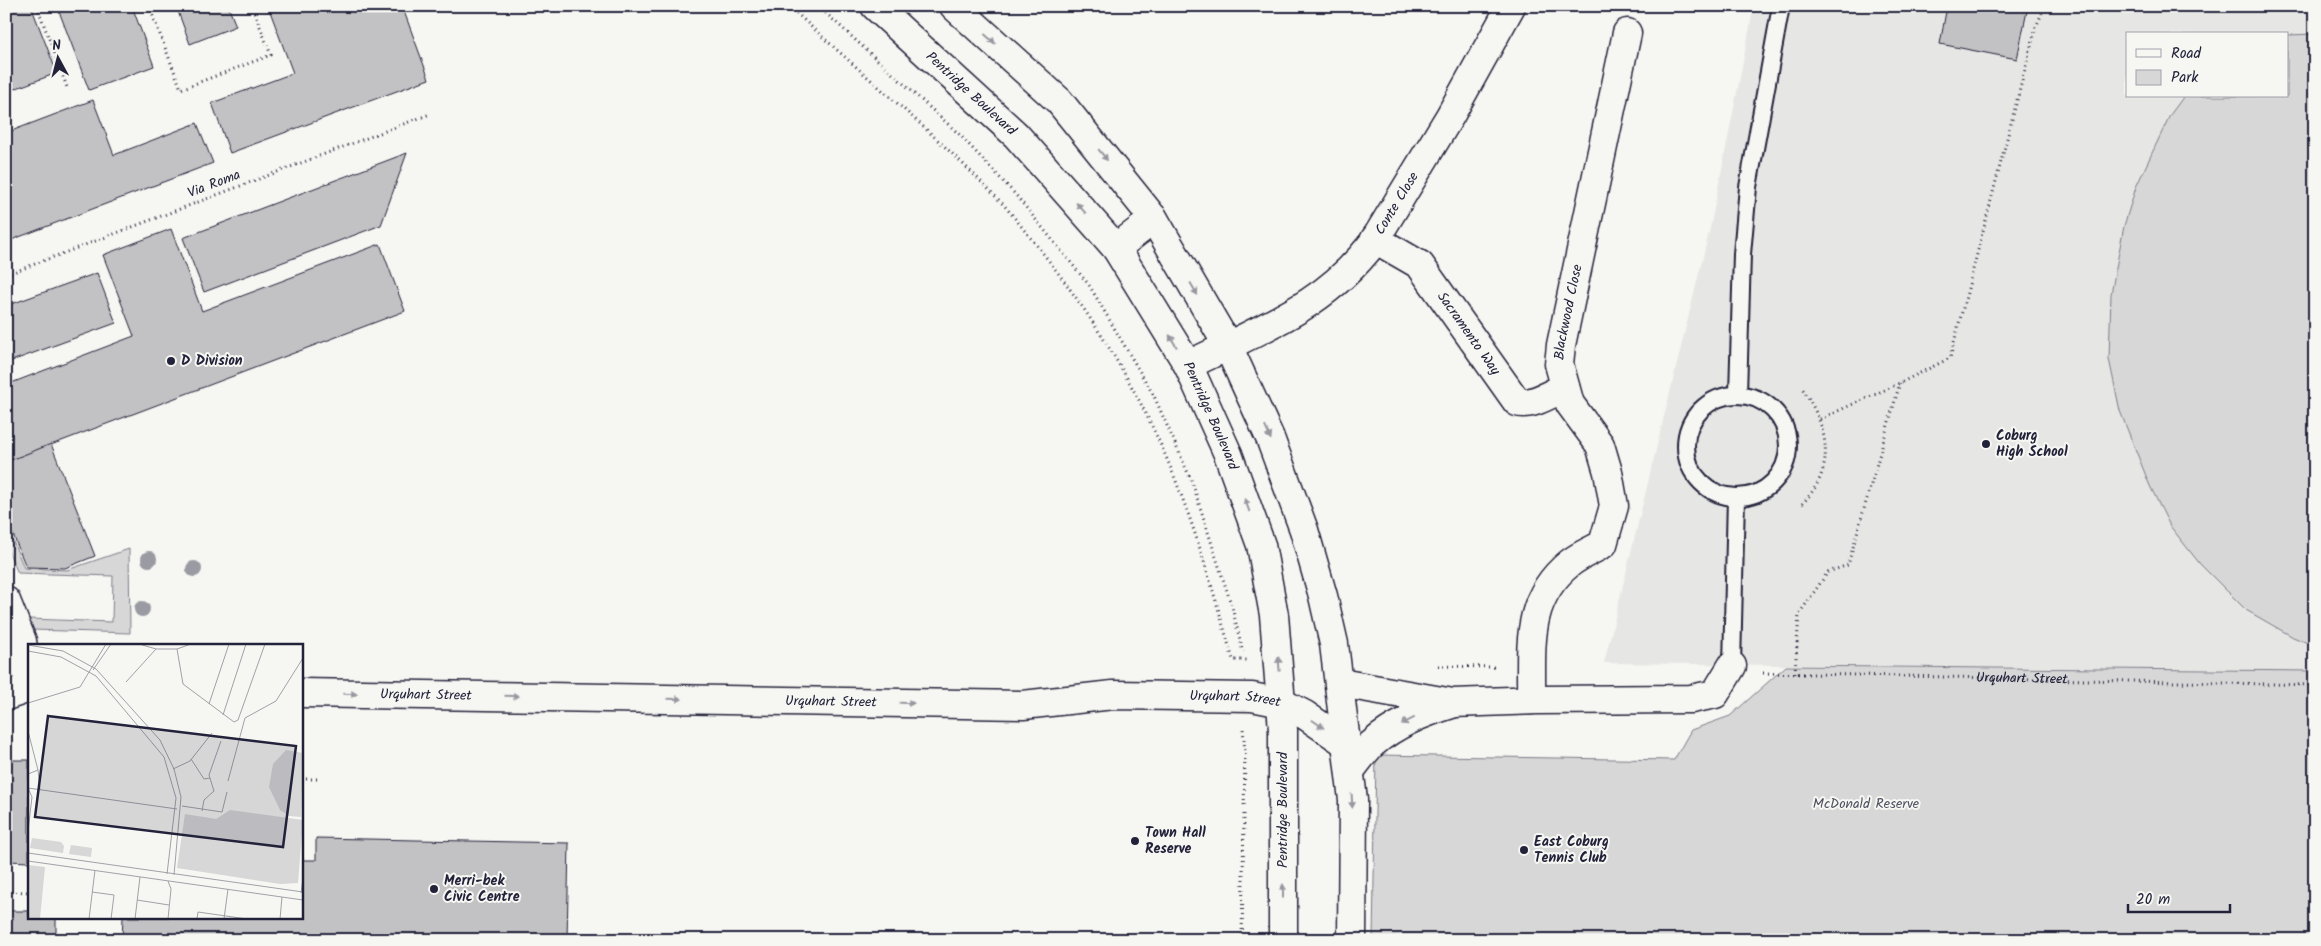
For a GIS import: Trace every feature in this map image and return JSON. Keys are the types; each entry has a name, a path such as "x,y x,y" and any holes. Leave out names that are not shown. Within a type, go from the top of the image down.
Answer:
{"street":[{"name":"Pentridge Boulevard","path":"875,6 1016,136 1116,248 1188,365 1228,454 1261,545 1274,614 1282,703 1283,940"},
{"path":"954,6 1059,101 1154,219 1228,346 1270,438 1304,530 1323,596 1340,682 1353,800 1352,940"},
{"name":"Conte Close","path":"1188,365 1280,320 1320,296 1336,284 1363,255 1375,240 1450,116 1511,6"},
{"name":"Blackwood Close","path":"1530,700 1532,626 1549,583 1571,562 1603,544 1614,506 1608,472 1600,445 1570,404 1559,364 1560,345 1627,33"},
{"path":"1116,248 1154,219"},
{"name":"Sacramento Way","path":"1375,240 1420,265 1517,402 1532,401 1565,387"},
{"path":"6,601 22,641 28,681"},
{"path":"1350,771 1372,745 1395,727 1429,711 1453,704 1530,700 1691,700 1715,694 1730,669"},
{"path":"1340,682 1453,704"},
{"path":"6,687 28,688"},
{"path":"6,696 28,688"},
{"name":"Urquhart Street","path":"302,693 1023,705 1113,695 1252,697 1282,703 1305,715 1348,744"}],"lane":[{"path":"1738,394 1742,254 1748,187 1781,6"},
{"path":"1738,394 1758,398 1773,409 1784,424 1788,441 1787,459 1780,475 1766,488 1750,496 1736,497 1715,493 1702,484 1691,472 1686,456 1685,440 1689,425 1698,412 1710,401 1725,395 1738,394"},
{"path":"1730,669 1736,497"}],"path":[{"path":"36,6 68,90"},
{"path":"149,6 181,89 271,55 252,6"},
{"path":"789,6 944,145 999,200 1064,279 1108,345 1150,422 1182,495 1208,570 1241,698 1245,752 1242,940"},
{"path":"818,6 960,136 1015,194 1089,285 1154,396 1192,482 1232,607 1245,660"},
{"path":"1820,419 1950,358 2036,27 2045,6"},
{"name":"Via Roma","path":"6,275 430,114"},
{"path":"1795,674 1799,614 1828,572 1848,565 1900,383"},
{"path":"1802,388 1820,419 1826,447 1823,470 1815,492 1802,504"},
{"path":"1232,660 1279,662"},
{"path":"1436,666 1531,668"},
{"name":"Urquhart Street","path":"1730,669 1795,674 2315,685"},
{"path":"302,779 318,779"},
{"path":"6,891 28,892"}],"shaded area":[{"name":"Coburg High School","path":"1754,6 2315,6 2315,671 1604,663 1711,224"}],"green space":[{"path":"2315,34 2315,646 2293,637 2246,610 2200,564 2170,526 2150,486 2120,411 2109,359 2111,294 2124,226 2136,187 2170,115 2183,98 2288,98 2288,35"},
{"path":"6,524 24,568 67,570 129,549 130,633 32,630 29,619 112,622 113,576 18,573 6,546"},
{"name":"McDonald Reserve","path":"1786,666 2315,671 2315,940 1373,940 1376,755 1674,760 1691,730 1730,716"}],"building":[{"path":"6,6 31,6 57,73 6,92"},
{"path":"57,6 132,6 154,66 89,90"},
{"path":"176,6 228,6 236,26 190,44"},
{"path":"268,6 402,6 429,79 230,153 212,103 293,73"},
{"path":"1947,6 2028,6 2017,59 1940,44"},
{"path":"93,100 114,155 197,123 213,163 6,242 6,133"},
{"path":"407,153 381,225 204,292 183,238"},
{"name":"D Division","path":"171,229 202,311 380,244 405,311 6,462 6,385 134,336 103,255"},
{"path":"97,273 116,323 6,363 6,306"},
{"path":"51,444 95,556 65,568 26,567 6,517 6,462"},
{"path":"11,760 28,760 28,862 9,861"},
{"name":"Merri-bek Civic Centre","path":"316,838 569,843 567,940 122,940 123,918 302,918 302,860 316,860"},
{"path":"6,911 28,911 28,918 56,918 56,939 83,940 6,940"}],"place":[{"name":"D Division","path":"171,361"},
{"name":"Coburg High School","path":"1986,444"},
{"name":"Town Hall Reserve","path":"1135,841"},
{"name":"East Coburg Tennis Club","path":"1524,850"},
{"name":"Merri-bek Civic Centre","path":"434,889"}]}
